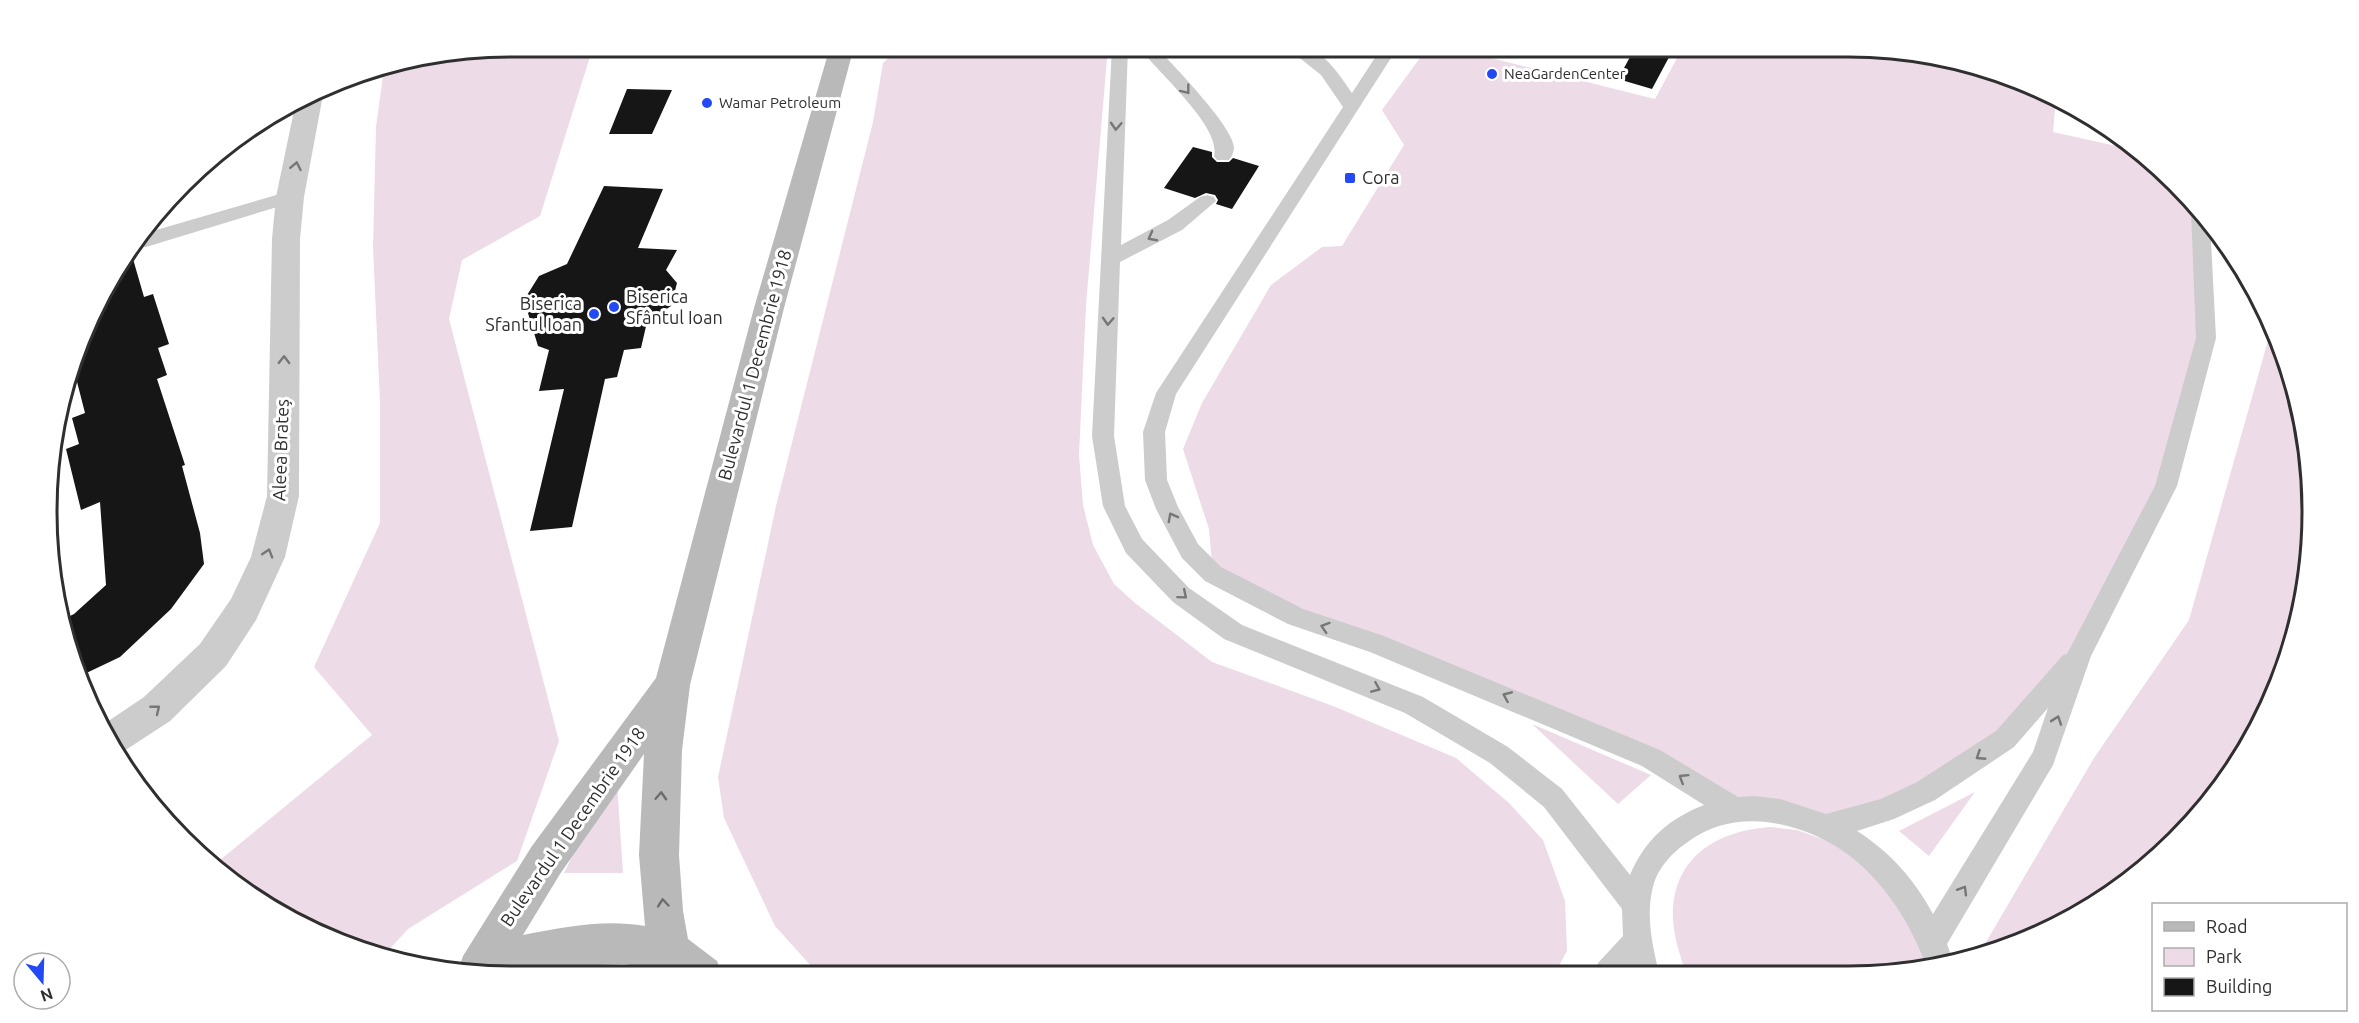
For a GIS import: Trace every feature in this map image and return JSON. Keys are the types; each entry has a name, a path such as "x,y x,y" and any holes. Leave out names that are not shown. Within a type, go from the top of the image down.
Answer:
{"main road":[{"name":"Bulevardul 1 Decembrie 1918","path":"670,951 663,911 658,855 663,750 672,685 769,308 839,57"},
{"name":"Bulevardul 1 Decembrie 1918","path":"482,965 546,860 672,685"},
{"name":"Bulevardul 1 Decembrie 1918","path":"507,966 522,956 574,945 624,943 670,951 689,966"}],"street":[{"name":"Aleea Brateș","path":"117,736 157,709 213,655 244,609 268,557 283,496 286,263 290,197 307,106"}],"lane":[{"path":"1119,57 1102,436 1114,506 1134,546 1181,595 1233,632 1414,705 1499,755 1553,798 1636,905"},
{"path":"1118,87 1137,57"},
{"path":"1157,57 1184,86 1218,130 1225,146 1223,156"},
{"path":"1312,57 1320,62 1337,82 1351,106"},
{"path":"1383,57 1166,393 1154,432 1156,480 1167,509 1190,551 1213,573 1254,597 1296,617 1375,643 1478,684 1651,758 1733,810"},
{"path":"148,239 290,197"},
{"path":"1110,259 1175,225 1207,201"},
{"path":"1936,952 2044,757 2079,655 2166,486 2206,338 2201,226"},
{"path":"1826,827 1884,810 1926,791 2005,739 2079,655"},
{"path":"1643,966 1636,942 1636,905 1645,870 1666,839 1698,818 1733,810 1780,811 1826,827 1858,846 1885,869 1915,906 1936,952"},
{"path":"1614,966 1636,942"}],"green space":[{"path":"590,57 540,216 462,260 449,319 559,741 517,861 408,929 389,949 310,919 259,889 220,860 372,735 314,667 380,523 380,402 373,247 376,127 383,75 423,66 482,58"},
{"path":"889,57 1107,57 1086,305 1079,455 1083,505 1093,545 1114,584 1212,662 1333,706 1456,758 1509,803 1543,840 1565,901 1567,951 1559,966 811,966 775,926 724,818 718,777 776,506 873,122 883,63"},
{"path":"1421,57 1487,57 1655,99 1678,57 1848,57 1907,61 1965,72 1994,81 2049,104 2055,107 2053,132 2117,146 2169,190 2201,226 2206,338 2167,486 2079,655 2005,739 1826,827 1733,809 1651,758 1213,574 1209,529 1183,449 1202,403 1271,285 1322,247 1342,246 1404,145 1382,110"},
{"path":"2268,341 2287,394 2298,452 2301,482 2301,541 2287,629 2278,658 2255,713 2241,739 2208,788 2169,833 2147,853 2124,872 2075,905 2049,919 1984,945 2094,758 2189,620"},
{"path":"1532,724 1651,775 1618,804"},
{"path":"616,768 623,873 564,873"},
{"path":"1975,792 1929,856 1899,831"},
{"path":"1770,827 1797,830 1828,841 1856,857 1881,879 1926,959 1848,966 1684,966 1676,940 1673,919 1674,898 1680,879 1700,852 1732,834"}],"building":[{"path":"1630,57 1669,57 1652,89 1618,79"},
{"path":"627,89 672,90 652,134 609,134"},
{"path":"1193,147 1212,152 1212,157 1217,162 1229,162 1233,158 1259,166 1232,209 1216,204 1218,200 1215,195 1206,193 1195,198 1164,188"},
{"name":"Biserica Sfantul Ioan","path":"604,186 663,189 638,248 677,250 666,270 677,283 671,306 647,322 641,348 624,350 617,377 605,379 572,527 530,531 564,389 539,391 549,350 538,346 524,300 539,276 567,264"},
{"path":"133,260 144,297 153,294 169,344 158,348 167,375 157,379 185,465 182,466 200,533 204,564 171,609 120,657 87,673 69,616 106,585 100,502 81,510 66,449 79,444 72,418 85,413 76,380 81,365 104,310"}],"place":[{"name":"NeaGardenCenter","path":"1492,74"},
{"name":"Wamar Petroleum","path":"707,103"},
{"name":"Cora","path":"1350,178"},
{"name":"Biserica Sfântul Ioan","path":"614,307"},
{"name":"Biserica Sfantul Ioan","path":"594,314"}]}
